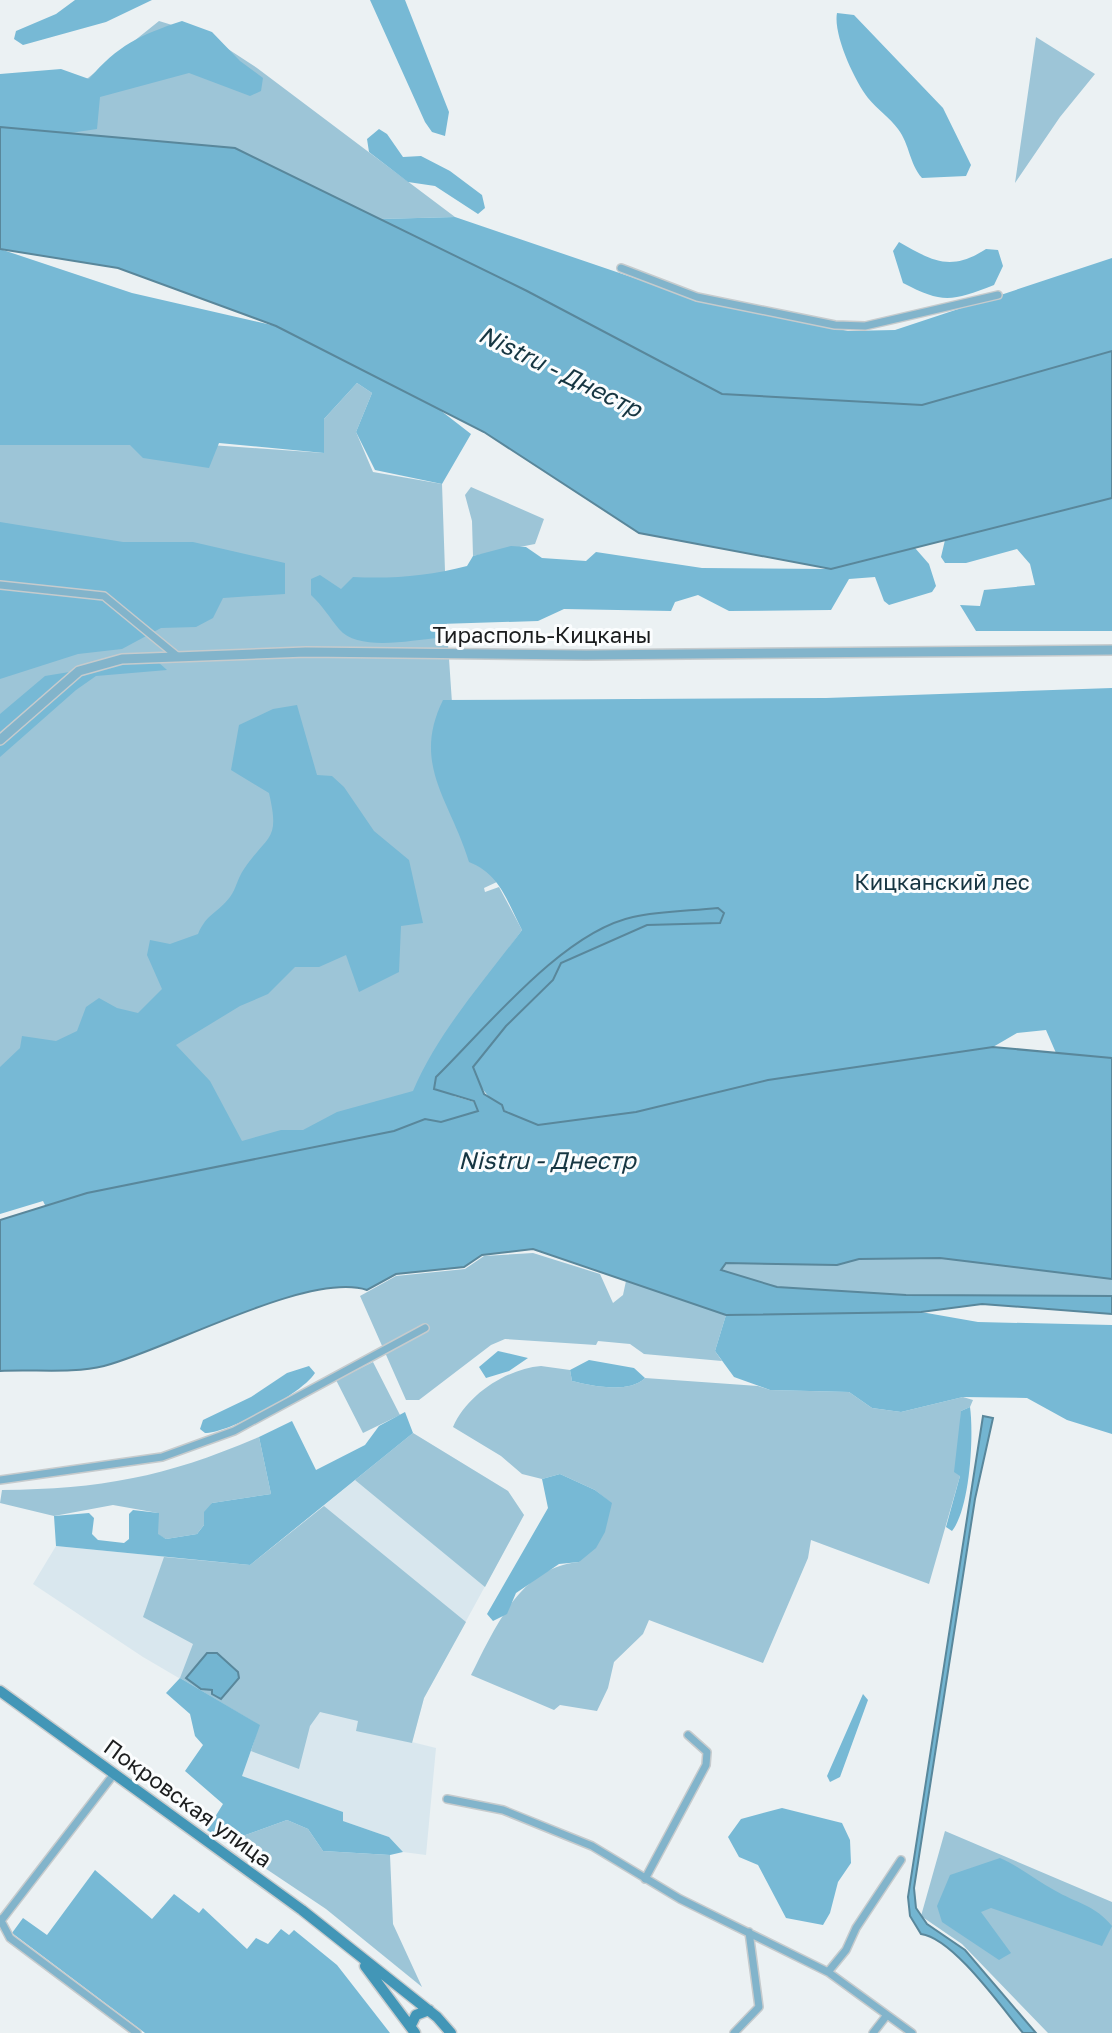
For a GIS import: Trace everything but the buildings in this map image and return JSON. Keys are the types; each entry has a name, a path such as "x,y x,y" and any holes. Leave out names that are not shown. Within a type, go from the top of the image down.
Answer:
{"main road":[{"name":"Покровская улица","path":"0,1691 351,1949 450,2030"},
{"name":"Покровская улица","path":"351,1949 413,2029"},
{"path":"413,2029 416,2015 429,2010"}],"street":[{"path":"621,268 697,297 835,325 865,326 998,295"},
{"path":"0,585 104,596 177,656"},
{"name":"Тирасполь-Кицканы","path":"0,740 61,684 86,667 111,660 306,652 586,655 1112,650"},
{"path":"0,1480 162,1457 234,1431 425,1328"},
{"path":"645,1879 706,1765 707,1752 688,1735"},
{"path":"114,1774 1,1920 10,1938 137,2033"},
{"path":"447,1799 503,1810 575,1838 645,1879 828,1972 912,2033"},
{"path":"828,1972 846,1950 856,1928 901,1860"},
{"path":"734,2033 759,2007 749,1932"},
{"path":"873,2033 887,2015"}],"shaded area":[{"path":"159,21 208,36 257,68 455,217 380,219 235,148 70,133 83,82"},
{"path":"1036,37 1095,74 1060,117 1015,183"},
{"path":"357,383 372,393 356,432 373,472 442,484 447,629 461,836 473,863 487,869 499,881 484,888 485,892 499,887 522,930 509,948 554,960 434,1089 246,1163 0,1106 0,430 324,453 324,419"},
{"path":"471,487 544,519 535,544 473,556 472,521 465,495"},
{"path":"533,1253 600,1274 613,1303 623,1295 626,1281 726,1315 715,1351 722,1361 644,1354 630,1344 505,1339 491,1345 419,1400 406,1400 360,1296 396,1276 465,1269 484,1256"},
{"path":"941,1258 1112,1279 1112,1296 906,1295 777,1287 720,1270 726,1263 837,1265 859,1259"},
{"path":"373,1362 400,1415 363,1433 336,1380"},
{"path":"541,1366 570,1370 572,1381 610,1387 630,1386 645,1378 758,1386 770,1390 849,1392 872,1408 901,1412 963,1397 973,1400 970,1407 961,1411 960,1476 929,1584 811,1540 808,1558 763,1663 649,1620 643,1634 614,1662 608,1688 597,1711 560,1705 554,1710 471,1675 512,1603 541,1575 558,1566 579,1562 611,1503 595,1490 560,1474 542,1479 522,1474 501,1456 453,1427 468,1404 489,1386 514,1372"},
{"path":"413,1433 508,1491 524,1515 424,1698 412,1742 436,1748 426,1855 403,1852 389,1837 343,1821 342,1812 241,1776 259,1725 143,1657 33,1584 56,1546 251,1565"},
{"path":"413,1433 508,1491 524,1515 485,1587 355,1480"},
{"path":"259,1437 271,1494 212,1503 197,1534 166,1539 158,1535 158,1513 113,1505 54,1516 0,1503 2,1490 71,1487 133,1478 194,1462"},
{"path":"324,1506 466,1622 424,1698 412,1743 356,1731 358,1721 320,1712 310,1726 299,1769 251,1751 259,1725 180,1678 193,1644 143,1617 164,1557 250,1565"},
{"path":"287,1820 308,1829 323,1851 390,1855 393,1924 422,1987 326,1909 226,1842"},
{"path":"945,1831 1112,1902 1112,2033 1048,2033 962,1944 921,1916"}],"green space":[{"path":"75,0 152,0 106,22 23,45 14,39 16,31 56,14"},
{"path":"370,0 405,0 449,112 445,136 432,132 425,122"},
{"path":"837,13 854,15 943,108 971,165 966,176 922,178 898,129 868,98 857,80 841,44"},
{"path":"182,21 212,32 240,61 263,78 261,91 250,96 189,73 100,97 97,129 70,133 0,127 0,74 61,69 89,79 131,42"},
{"path":"379,129 387,134 403,157 421,156 450,171 482,195 485,208 478,214 435,186 408,182 369,152 367,139"},
{"path":"455,217 690,297 848,331 895,330 1112,258 1112,351 922,405 722,394 380,219"},
{"path":"899,242 932,259 952,262 986,249 998,250 1003,266 994,285 957,297 938,297 903,283 893,251"},
{"path":"0,249 132,293 276,326 440,410 471,434 442,484 375,470 356,432 372,393 357,383 324,419 324,453 219,443 209,468 143,458 130,445 0,445"},
{"path":"1112,498 1112,631 976,631 960,605 980,606 984,590 1035,585 1030,564 1017,549 966,563 945,563 941,557 945,540"},
{"path":"0,522 123,542 193,542 285,563 285,594 223,598 213,618 196,627 161,628 122,649 78,654 0,679"},
{"path":"511,546 526,547 542,558 586,561 596,552 702,568 831,569 915,548 929,564 936,586 932,592 889,605 884,601 875,577 849,579 831,610 729,611 698,595 675,602 671,611 564,609 538,621 440,624 438,638 386,643 348,636 311,595 311,579 320,575 341,589 353,577 396,577 439,572 467,566 473,556"},
{"path":"158,662 167,670 96,676 0,757 0,714 45,676 124,663"},
{"name":"Кицканский лес","path":"1112,688 1112,1058 1056,1053 1046,1030 1017,1033 993,1047 768,1080 636,1112 538,1125 517,1118 497,1105 481,1087 473,1067 506,1026 553,980 561,964 436,1077 454,1096 474,1102 478,1111 441,1122 425,1119 394,1131 87,1193 46,1207 43,1201 0,1214 0,1067 20,1048 22,1036 56,1041 77,1031 86,1007 99,998 117,1008 138,1013 162,989 147,955 150,940 170,944 198,934 205,922 230,897 242,872 270,836 273,820 269,793 231,770 239,725 273,709 297,705 317,775 332,776 344,787 374,831 409,860 423,923 401,926 399,972 359,992 346,955 319,967 295,967 268,994 240,1006 176,1045 210,1081 242,1141 281,1130 303,1130 337,1112 413,1091 448,1028 522,930 495,881 480,867 469,862 437,782 431,744 434,723 443,700 826,698"},
{"path":"921,1312 978,1322 1112,1325 1112,1434 1067,1420 1027,1398 963,1397 901,1412 872,1408 849,1392 770,1390 734,1377 715,1351 726,1315"},
{"path":"498,1351 528,1358 509,1371 486,1378 479,1367"},
{"path":"589,1360 634,1368 645,1378 630,1386 620,1387 572,1381 570,1370"},
{"path":"309,1366 315,1373 281,1401 230,1427 205,1433 200,1429 203,1420 251,1397 287,1373"},
{"path":"970,1407 971,1453 967,1489 952,1531 946,1527 960,1476 954,1472 961,1411"},
{"path":"405,1412 413,1433 250,1565 56,1546 54,1516 89,1513 94,1518 92,1534 98,1540 124,1543 129,1539 129,1514 133,1510 159,1513 158,1534 166,1539 197,1534 204,1525 204,1512 212,1503 271,1494 259,1437 292,1421 316,1470 365,1445 379,1426"},
{"path":"560,1474 595,1490 612,1503 605,1532 596,1548 579,1562 559,1564 516,1593 507,1614 493,1621 487,1614 548,1508 542,1479"},
{"path":"180,1678 260,1725 242,1776 343,1812 343,1821 389,1837 403,1852 390,1855 323,1851 308,1829 287,1820 226,1842 207,1830 223,1804 185,1771 203,1745 195,1736 190,1714 166,1693"},
{"path":"863,1694 868,1700 840,1777 830,1782 827,1776"},
{"path":"782,1808 842,1823 850,1840 851,1863 838,1882 830,1913 823,1925 786,1918 758,1865 739,1857 728,1837 741,1819"},
{"path":"1000,1858 1106,1919 1112,1926 1102,1946 991,1908 981,1912 1011,1953 999,1960 942,1922 937,1906 950,1875"},
{"path":"95,1870 152,1919 174,1894 199,1913 203,1908 247,1949 256,1938 268,1944 281,1929 289,1935 294,1930 337,1965 390,2033 145,2033 12,1933 23,1918 47,1935"}],"water":[{"name":"Nistru - Днестр","path":"0,127 235,148 527,291 722,394 922,405 1112,351 1112,498 831,569 639,533 484,432 276,326 118,268 0,249"},
{"name":"Nistru - Днестр","path":"718,908 724,913 720,923 647,925 561,963 553,980 506,1026 473,1067 484,1094 502,1105 504,1111 538,1125 636,1112 768,1080 993,1047 1112,1058 1112,1279 940,1258 859,1259 837,1265 726,1263 721,1270 777,1287 906,1295 1112,1296 1112,1314 982,1304 921,1312 726,1315 533,1249 482,1255 464,1267 396,1274 367,1290 341,1287 274,1301 104,1366 66,1371 0,1371 0,1220 87,1193 394,1131 425,1119 441,1122 478,1111 474,1101 434,1089 436,1077 502,1008 553,961 607,926 633,917"},
{"path":"983,1416 993,1418 975,1499 914,1888 916,1908 927,1924 965,1950 1036,2033 1023,2033 962,1960 934,1938 921,1934 910,1916 908,1897"},
{"path":"207,1653 217,1653 238,1672 239,1678 221,1699 212,1694 212,1690 201,1689 186,1678"}]}
